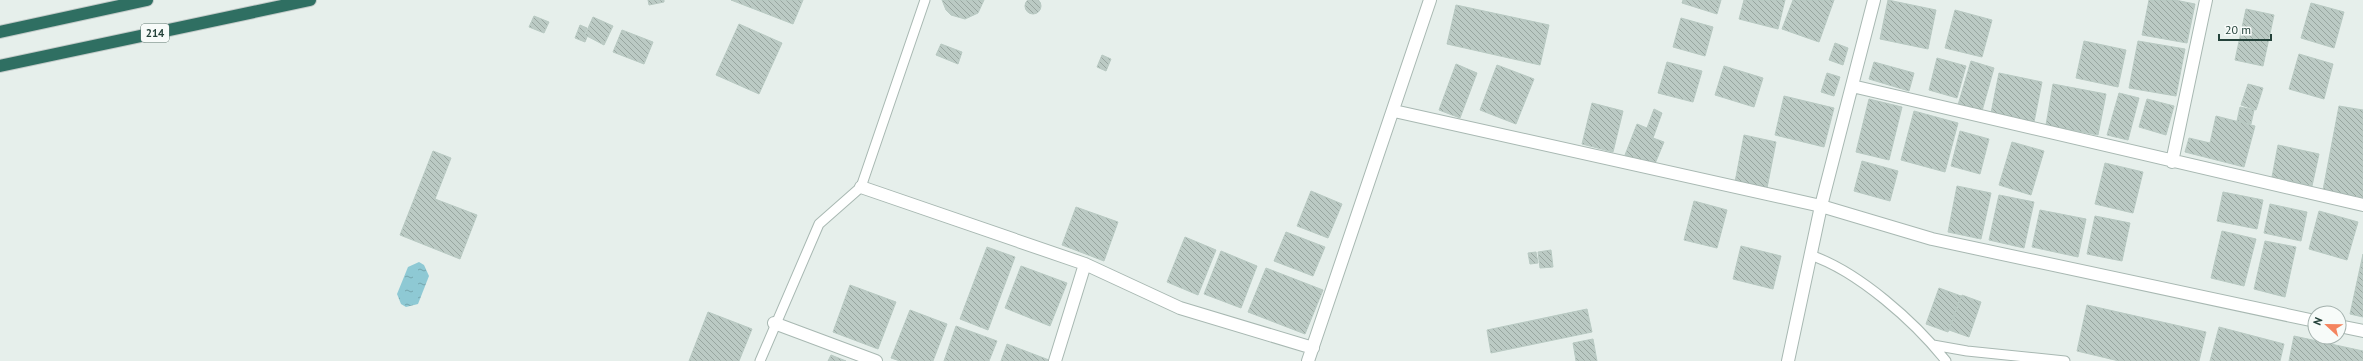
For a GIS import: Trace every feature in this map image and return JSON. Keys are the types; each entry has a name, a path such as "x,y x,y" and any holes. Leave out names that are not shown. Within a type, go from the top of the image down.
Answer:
{"highway":[{"path":"0,32 147,0"},
{"name":"214","path":"0,66 310,0"}],"street":[{"path":"1308,361 1394,111 1430,0"},
{"path":"1788,361 1821,206 1874,0"},
{"path":"2172,162 2206,0"},
{"path":"1852,86 2172,162 2363,205"},
{"path":"1394,111 1821,206 1932,239 2307,319"},
{"path":"861,187 1085,264 1180,308 1313,348"},
{"path":"1055,361 1085,264"},
{"path":"774,323 876,361"},
{"path":"2347,328 2363,331"}],"lane":[{"path":"760,361 774,323 819,224 861,187 925,0"},
{"path":"1810,255 1829,262 1888,302 1933,344 1946,361"},
{"path":"1933,344 1968,351 2065,361"}],"water":[{"path":"419,262 424,265 429,276 418,304 406,307 401,304 397,294 408,267"}],"building":[{"path":"1033,-2 1040,3 1041,6 1036,13 1033,14 1026,9 1025,6 1030,-1"},
{"path":"648,0 664,0 664,2 649,5"},
{"path":"731,0 803,0 793,24"},
{"path":"942,0 984,0 978,13 965,19 951,15 946,10"},
{"path":"1683,0 1721,0 1717,14 1682,3"},
{"path":"1744,0 1785,0 1778,29 1739,19"},
{"path":"1793,0 1834,0 1819,42 1782,29"},
{"path":"1888,0 1936,10 1928,49 1880,39"},
{"path":"2149,0 2175,0 2195,4 2187,43 2142,35"},
{"path":"2311,3 2344,12 2334,48 2301,38"},
{"path":"1456,5 1549,25 1540,65 1447,44"},
{"path":"2246,9 2274,15 2263,66 2235,60"},
{"path":"1955,10 1992,20 1982,57 1945,48"},
{"path":"534,16 549,22 544,33 529,27"},
{"path":"593,17 613,26 604,45 585,35"},
{"path":"1681,18 1713,27 1705,56 1673,47"},
{"path":"739,24 782,43 759,94 716,75"},
{"path":"580,25 587,28 584,35 587,37 585,42 575,38"},
{"path":"622,30 653,42 644,64 613,52"},
{"path":"2084,41 2126,50 2118,87 2076,78"},
{"path":"2138,41 2185,49 2176,96 2129,88"},
{"path":"1835,43 1848,48 1843,65 1829,60"},
{"path":"941,44 962,52 958,64 936,55"},
{"path":"2299,54 2333,64 2324,99 2289,89"},
{"path":"1102,55 1111,59 1106,71 1097,67"},
{"path":"1937,58 1966,66 1957,98 1929,90"},
{"path":"1971,61 1994,68 1982,111 1958,105"},
{"path":"1667,62 1702,71 1693,102 1658,93"},
{"path":"1874,62 1914,73 1909,91 1869,79"},
{"path":"1456,64 1477,73 1460,118 1439,110"},
{"path":"1497,65 1534,79 1516,124 1480,110"},
{"path":"1724,66 1763,78 1754,107 1715,95"},
{"path":"1827,73 1840,77 1834,96 1821,92"},
{"path":"1999,73 2042,82 2034,122 1991,113"},
{"path":"2053,84 2106,94 2098,135 2046,125"},
{"path":"2248,84 2263,88 2256,110 2241,105"},
{"path":"2119,93 2139,98 2128,140 2107,135"},
{"path":"1784,96 1834,108 1824,147 1775,135"},
{"path":"1869,99 1902,107 1889,160 1856,152"},
{"path":"2147,99 2174,106 2166,135 2139,127"},
{"path":"1592,103 1623,111 1613,152 1582,144"},
{"path":"2339,106 2363,110 2363,198 2323,190"},
{"path":"2240,107 2254,110 2251,124 2237,121"},
{"path":"1654,109 1662,113 1653,138 1664,142 1654,166 1625,155 1637,124 1647,128"},
{"path":"1914,111 1958,123 1945,172 1901,160"},
{"path":"2216,116 2255,126 2244,167 2185,152 2189,138 2210,143"},
{"path":"1960,131 1989,139 1980,174 1951,166"},
{"path":"1744,135 1776,142 1767,188 1735,182"},
{"path":"2012,142 2044,151 2031,195 1999,185"},
{"path":"2278,145 2319,154 2312,186 2272,177"},
{"path":"433,151 451,158 435,199 477,215 460,259 400,235"},
{"path":"1862,161 1898,171 1890,201 1854,191"},
{"path":"2105,163 2143,172 2133,213 2095,204"},
{"path":"1957,186 1991,193 1981,239 1948,232"},
{"path":"1311,191 1342,204 1328,238 1297,226"},
{"path":"2223,192 2263,200 2257,229 2217,221"},
{"path":"1999,195 2034,202 2024,248 1989,240"},
{"path":"1694,201 1727,210 1717,248 1684,240"},
{"path":"2270,204 2307,212 2301,241 2264,233"},
{"path":"1076,207 1118,222 1104,261 1062,245"},
{"path":"2040,210 2086,219 2078,257 2032,247"},
{"path":"2319,211 2358,222 2347,260 2309,249"},
{"path":"2095,216 2130,223 2122,261 2087,254"},
{"path":"2222,231 2256,239 2244,286 2211,278"},
{"path":"1286,232 1325,247 1313,276 1274,261"},
{"path":"1185,237 1216,250 1198,295 1167,282"},
{"path":"2265,241 2296,247 2285,297 2254,289"},
{"path":"1741,246 1781,256 1773,289 1733,279"},
{"path":"987,247 1015,257 988,330 960,319"},
{"path":"1551,250 1553,267 1540,268 1538,252"},
{"path":"1221,251 1257,266 1241,308 1204,294"},
{"path":"1536,252 1538,263 1530,264 1528,253"},
{"path":"2363,254 2363,317 2350,314"},
{"path":"1021,266 1067,283 1050,326 1005,308"},
{"path":"1266,268 1323,290 1305,334 1248,312"},
{"path":"850,285 896,302 878,349 833,332"},
{"path":"1939,288 1961,296 1948,332 1926,324"},
{"path":"1962,295 1981,302 1969,337 1949,330"},
{"path":"2087,305 2206,332 2199,361 2119,361 2077,351"},
{"path":"1587,309 1592,332 1491,353 1487,330"},
{"path":"910,310 947,324 933,361 900,361 891,358"},
{"path":"708,312 752,329 739,361 689,361"},
{"path":"956,326 997,341 989,361 944,361"},
{"path":"2219,327 2284,344 2280,361 2210,361"},
{"path":"2294,336 2307,339 2307,345 2335,345 2363,351 2363,361 2289,361"},
{"path":"1593,339 1597,361 1576,361 1573,343"},
{"path":"1007,344 1049,360 1049,361 1001,361"},
{"path":"831,355 846,361 828,361"}]}
